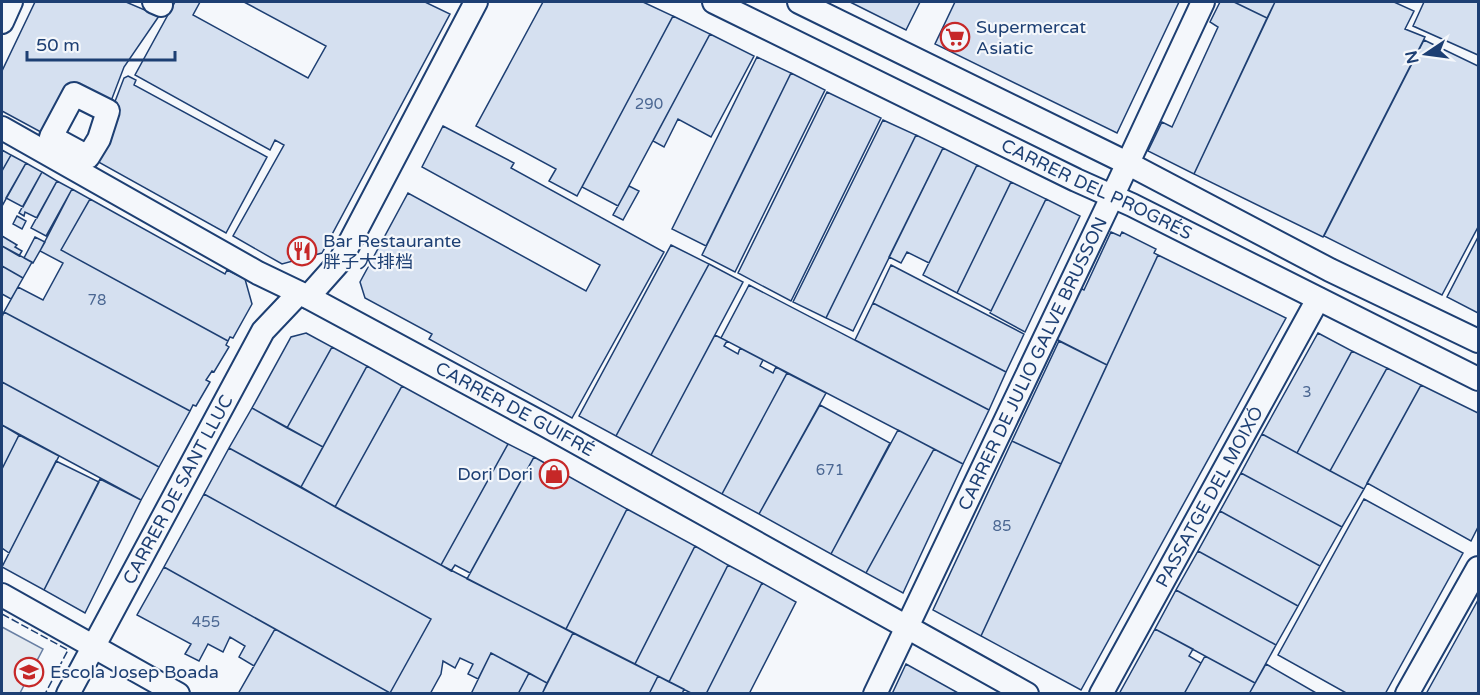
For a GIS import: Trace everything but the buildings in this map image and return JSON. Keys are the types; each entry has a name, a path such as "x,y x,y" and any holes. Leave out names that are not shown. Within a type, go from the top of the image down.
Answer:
{"street":[{"path":"2,22 11,2"},
{"name":"CARRER DE SANT LLUC","path":"68,693 263,331 340,261 476,2"},
{"name":"CARRER DEL PROGRÉS","path":"714,2 1479,379"},
{"name":"CARRER DEL PROGRÉS","path":"799,2 1127,163 1330,270 1479,341"},
{"name":"CARRER DE JULIO GALVE BRUSSON","path":"875,693 1203,2"},
{"name":"CARRER DE GUIFRÉ","path":"2,128 258,273 303,295 908,625 1028,693"},
{"name":"PASSATGE DEL MOIXÓ","path":"1101,693 1318,299"},
{"path":"1407,693 1479,568"},
{"path":"2,595 178,693"}],"shaded area":[{"path":"2,627 43,649 20,693 2,693"}],"fence":[{"path":"2,614 68,650 45,694"}],"place":[{"name":"Supermercat Asiatic","path":"955,37"},
{"name":"Bar Restaurante 胖子大排档","path":"302,251"},
{"name":"Dori Dori","path":"554,474"},
{"name":"Escola Josep Boada","path":"29,672"}]}
